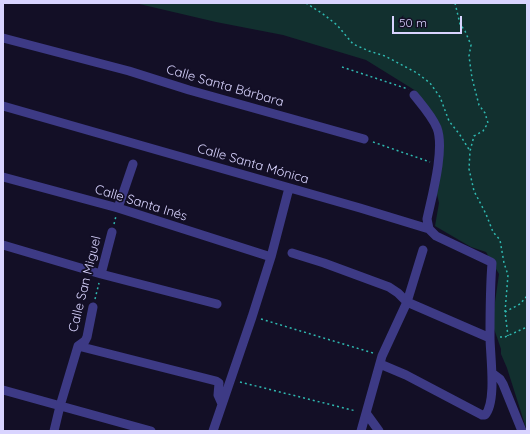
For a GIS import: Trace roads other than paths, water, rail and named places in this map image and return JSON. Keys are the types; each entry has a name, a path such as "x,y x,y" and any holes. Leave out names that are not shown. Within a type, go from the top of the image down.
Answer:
{"street":[{"name":"Calle Santa Bárbara","path":"3,38 129,71 189,90 364,139"},
{"path":"414,95 429,114 438,130 440,152 427,219 429,230"},
{"name":"Calle Santa Mónica","path":"3,106 429,230 436,236 492,263 490,338"},
{"path":"118,208 133,164"},
{"name":"Calle Santa Inés","path":"3,177 118,208 271,257"},
{"path":"213,431 271,257 289,188"},
{"name":"Calle San Miguel","path":"101,274 112,232"},
{"path":"3,245 101,274 217,304"},
{"path":"361,431 381,360 406,302 423,250"},
{"path":"292,253 389,287 398,293 406,302 490,338 492,373 490,409 485,415 482,415 406,375 381,360"},
{"name":"Calle San Miguel","path":"54,431 78,346 88,337 93,307"},
{"path":"78,346 216,381 219,383 218,395 222,404"},
{"path":"492,373 500,379 503,384 522,431"},
{"path":"3,390 151,431"},
{"path":"366,413 379,431"}]}
